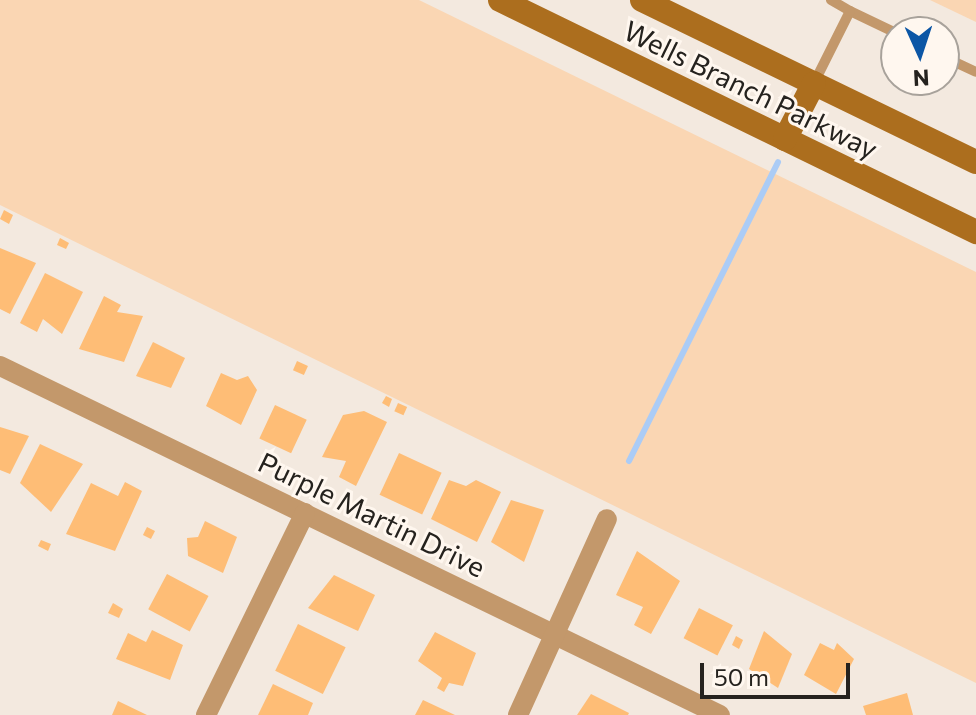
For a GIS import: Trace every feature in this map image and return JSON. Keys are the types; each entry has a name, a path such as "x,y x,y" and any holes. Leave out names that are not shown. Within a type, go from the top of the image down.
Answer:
{"street":[{"name":"Wells Branch Parkway","path":"500,0 976,232"},
{"name":"Wells Branch Parkway","path":"642,0 976,162"},
{"path":"785,139 814,83"},
{"name":"Purple Martin Drive","path":"0,366 720,715"},
{"path":"206,715 305,513"},
{"path":"518,715 558,635 607,519"}],"lane":[{"path":"831,0 880,25"},
{"path":"814,83 850,11"}],"shaded area":[{"path":"0,0 419,0 976,272 976,683 0,205"},
{"path":"930,0 976,0 976,22"}],"building":[{"path":"4,210 13,215 9,224 0,219"},
{"path":"60,238 69,243 66,249 57,245"},
{"path":"0,248 36,263 10,314 0,309"},
{"path":"45,273 83,292 62,334 43,319 37,332 20,323"},
{"path":"104,296 121,305 117,312 143,316 124,362 79,349"},
{"path":"153,342 185,358 171,388 136,376"},
{"path":"297,361 308,366 304,375 293,370"},
{"path":"221,373 237,380 248,376 257,390 241,425 206,406"},
{"path":"386,396 392,399 389,407 382,403"},
{"path":"398,403 407,407 403,415 394,411"},
{"path":"275,405 307,420 291,453 259,439"},
{"path":"364,411 387,422 356,486 339,477 346,461 322,457 343,415"},
{"path":"0,427 29,436 10,474 0,470"},
{"path":"40,444 83,464 51,512 20,483"},
{"path":"399,453 442,473 422,515 380,495"},
{"path":"449,480 466,486 476,480 501,492 477,542 431,519"},
{"path":"125,482 142,491 115,551 66,534 91,483 118,496"},
{"path":"511,500 544,510 524,562 491,542"},
{"path":"205,521 237,537 223,573 188,556 187,538 198,537"},
{"path":"147,527 155,531 151,539 143,535"},
{"path":"41,540 51,544 48,551 38,546"},
{"path":"637,551 680,581 651,634 634,625 643,607 616,595"},
{"path":"167,574 208,596 190,631 148,609"},
{"path":"334,575 375,595 358,631 308,608"},
{"path":"113,603 123,609 119,618 108,613"},
{"path":"699,608 733,625 717,656 684,638"},
{"path":"298,624 346,647 323,694 275,671"},
{"path":"152,630 183,645 170,680 116,659 128,633 146,642"},
{"path":"764,631 792,654 778,688 749,669"},
{"path":"435,632 476,653 463,686 449,683 444,692 437,688 442,678 418,661"},
{"path":"736,636 743,640 739,649 732,645"},
{"path":"820,643 834,650 837,643 854,659 836,694 804,675"},
{"path":"273,684 313,703 308,715 258,715"},
{"path":"907,693 913,715 866,715 863,706"},
{"path":"591,694 629,713 628,715 577,715"},
{"path":"423,700 455,715 415,715"},
{"path":"118,701 147,715 112,715"}],"waterway":[{"path":"629,461 778,162"}]}
